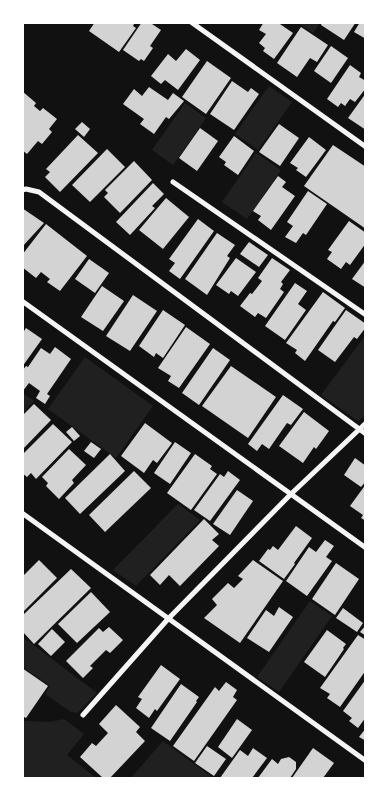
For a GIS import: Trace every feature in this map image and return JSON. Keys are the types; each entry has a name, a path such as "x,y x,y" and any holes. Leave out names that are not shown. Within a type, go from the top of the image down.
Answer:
{"street":[{"path":"191,22 366,147"},
{"path":"173,182 366,315"},
{"path":"22,190 39,192 366,434"},
{"path":"22,301 366,548"},
{"path":"82,715 168,619 291,494 366,423"},
{"path":"22,513 366,762"}],"shaded area":[{"path":"298,23 320,23 313,33"},
{"path":"269,86 292,102 258,150 235,134"},
{"path":"185,103 206,118 173,165 152,150"},
{"path":"256,153 281,170 247,219 222,202"},
{"path":"365,336 365,416 358,421 321,395"},
{"path":"85,357 153,406 116,458 48,409"},
{"path":"23,393 34,401 23,413"},
{"path":"178,504 200,520 136,586 113,570"},
{"path":"310,601 332,616 279,692 257,677"},
{"path":"23,637 97,693 77,713 71,712 45,694 50,686 23,667"},
{"path":"64,719 84,734 67,755 96,778 23,778 23,720 50,722"},
{"path":"163,741 213,778 131,778"}],"building":[{"path":"95,22 135,22 133,26 136,28 119,52 89,31"},
{"path":"142,22 149,22 161,30 150,46 153,48 144,61 141,59 139,61 123,50"},
{"path":"264,22 277,22 293,33 274,59 263,51 265,48 259,43 266,34 259,30"},
{"path":"322,22 356,22 344,40 321,25"},
{"path":"360,22 366,22 366,39 354,32"},
{"path":"301,27 328,45 317,62 310,58 297,77 277,63"},
{"path":"331,46 348,58 331,83 314,71"},
{"path":"186,49 200,60 178,90 165,80 161,84 151,76 168,54 176,61"},
{"path":"207,61 231,78 206,114 182,97"},
{"path":"350,65 361,73 359,77 366,81 366,88 355,102 350,99 345,106 341,103 338,107 327,99"},
{"path":"232,81 248,92 251,88 259,94 234,130 210,114"},
{"path":"149,87 168,100 173,93 184,101 169,119 166,117 154,134 140,124 144,119 123,104 134,89 142,96"},
{"path":"22,91 36,103 34,106 40,111 43,108 57,119 49,129 52,132 42,144 38,141 27,154 22,150"},
{"path":"366,93 366,130 348,118"},
{"path":"82,122 90,129 84,137 75,129"},
{"path":"279,124 299,138 280,166 259,152"},
{"path":"200,128 218,141 197,171 179,158"},
{"path":"78,135 98,153 60,192 45,177 50,172 46,169"},
{"path":"234,136 254,151 238,175 224,165 226,162 219,157"},
{"path":"309,137 326,150 306,177 296,170 298,168 290,163"},
{"path":"333,145 366,167 366,229 304,186"},
{"path":"107,149 125,167 90,202 72,185"},
{"path":"134,161 152,180 120,213 104,197 108,193 105,190"},
{"path":"278,176 286,182 282,187 295,196 271,230 258,220 261,216 253,211"},
{"path":"153,183 164,194 152,206 155,208 130,235 116,222"},
{"path":"308,191 327,204 306,235 303,233 296,243 285,237 293,226 287,222"},
{"path":"166,198 189,217 163,249 139,230"},
{"path":"22,208 44,223 22,247"},
{"path":"198,219 214,231 180,279 169,271 175,263 169,259"},
{"path":"349,221 366,233 366,243 350,265 346,262 341,269 327,259 332,252 328,250"},
{"path":"46,224 87,256 60,291 47,282 50,279 41,272 36,278 22,267 22,255"},
{"path":"217,233 235,245 227,256 230,258 207,295 185,279"},
{"path":"249,242 268,255 259,267 240,254"},
{"path":"236,258 256,272 238,296 231,291 229,294 216,285"},
{"path":"272,258 290,270 281,282 283,284 280,289 284,292 266,318 258,313 255,317 240,306 262,281 258,278"},
{"path":"89,259 109,273 95,293 75,279"},
{"path":"366,260 366,288 352,279"},
{"path":"295,283 307,291 298,304 306,310 285,340 265,326"},
{"path":"102,286 124,301 103,331 81,317"},
{"path":"323,292 345,308 335,322 333,321 305,361 295,353 297,350 286,343"},
{"path":"133,295 157,311 130,351 106,336"},
{"path":"163,310 185,325 163,358 156,353 154,357 139,346"},
{"path":"346,310 366,324 366,327 357,339 354,337 335,362 318,350"},
{"path":"186,327 210,344 179,388 168,381 171,376 158,368"},
{"path":"26,328 42,339 22,367 22,334"},
{"path":"55,347 71,359 47,394 50,396 45,404 36,398 40,391 29,383 22,392 22,371 26,366 28,367 41,348 50,354"},
{"path":"213,348 230,360 199,405 182,393"},
{"path":"231,366 276,397 248,438 202,406"},
{"path":"283,395 303,409 291,425 287,423 269,449 262,444 257,451 248,444"},
{"path":"34,404 51,420 22,450 22,416"},
{"path":"304,412 329,431 316,449 314,447 303,463 279,446"},
{"path":"145,423 172,443 157,463 153,460 144,473 121,456"},
{"path":"53,424 72,442 36,479 31,473 27,477 22,473 22,455"},
{"path":"72,427 80,436 74,441 66,432"},
{"path":"91,442 101,449 94,458 84,451"},
{"path":"175,442 191,453 170,484 154,473"},
{"path":"69,449 86,465 72,480 74,483 59,499 46,486 48,483 42,477"},
{"path":"110,454 125,471 80,514 65,498"},
{"path":"195,454 212,466 210,469 217,474 191,510 167,493"},
{"path":"355,458 366,466 366,481 361,487 344,475"},
{"path":"134,471 151,488 105,532 89,515"},
{"path":"228,471 240,480 210,521 194,510 220,474 224,477"},
{"path":"366,484 366,521 361,518 363,515 350,506"},
{"path":"237,490 253,501 230,535 213,524"},
{"path":"204,519 219,534 212,540 219,546 180,586 169,575 160,585 150,575"},
{"path":"296,526 312,538 284,579 259,561 268,549 270,550 273,546 278,550"},
{"path":"325,540 334,546 326,557 332,561 307,596 286,581 309,547 316,552"},
{"path":"39,560 57,578 22,613 22,577"},
{"path":"253,560 283,581 240,643 204,618 217,605 212,599 228,583 234,588 243,579 238,576"},
{"path":"336,563 359,579 335,615 312,599"},
{"path":"71,569 91,588 34,644 22,631 22,616"},
{"path":"91,592 110,612 77,643 58,624"},
{"path":"279,607 293,617 269,652 247,638 266,610 274,616"},
{"path":"343,608 363,623 357,632 336,618"},
{"path":"366,625 366,636 360,632"},
{"path":"109,627 123,640 110,653 106,650 90,666 93,668 83,678 66,661 99,628 103,632"},
{"path":"52,629 65,642 51,656 38,644"},
{"path":"327,630 346,644 325,677 304,662"},
{"path":"358,635 366,640 366,670 340,707 327,698 330,694 320,688"},
{"path":"161,665 180,679 157,711 155,709 149,718 136,708 142,699 138,697"},
{"path":"22,668 48,686 26,718 22,716"},
{"path":"366,679 366,717 358,728 349,721 352,718 343,711"},
{"path":"226,682 237,690 233,697 237,700 194,761 173,746 215,687 219,691"},
{"path":"181,684 199,697 170,741 151,728"},
{"path":"116,705 140,727 136,732 145,741 110,778 103,778 80,757 92,743 96,746 108,733 99,724"},
{"path":"237,719 252,730 232,758 218,747"},
{"path":"366,728 366,741 359,737"},
{"path":"207,746 226,759 214,776 195,763"},
{"path":"253,748 267,758 252,778 220,778 240,750 248,756"},
{"path":"313,748 334,763 323,778 292,778"},
{"path":"289,757 296,762 296,769 290,778 258,778 272,759 278,764 281,759"}]}
